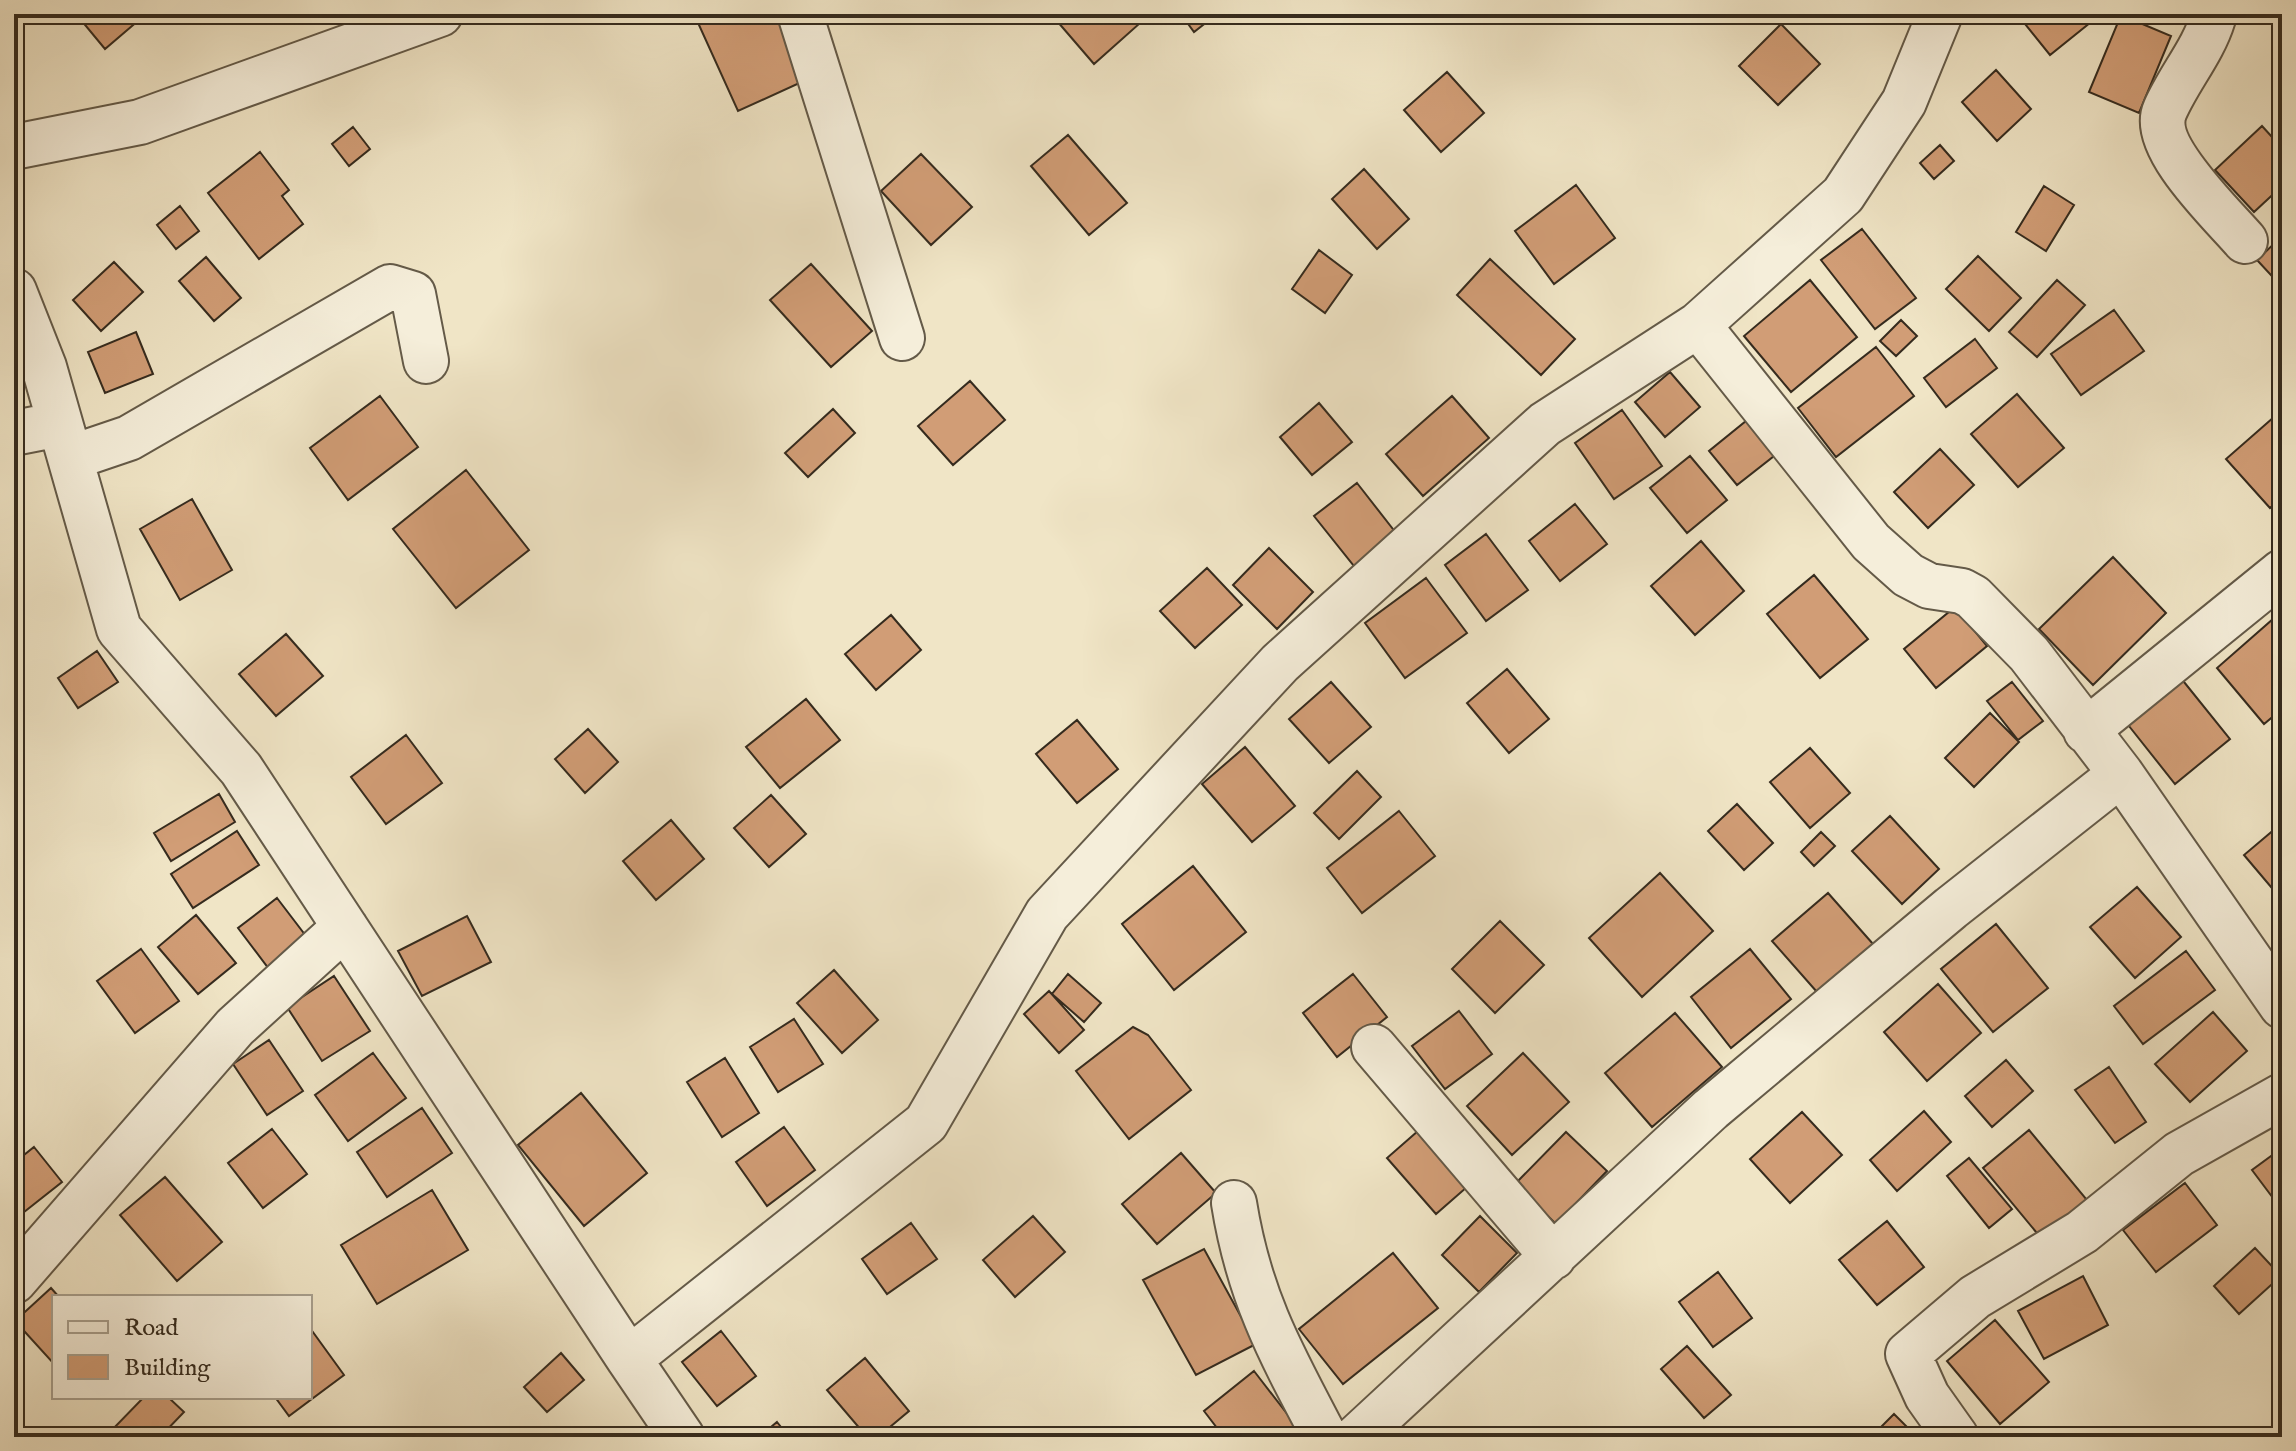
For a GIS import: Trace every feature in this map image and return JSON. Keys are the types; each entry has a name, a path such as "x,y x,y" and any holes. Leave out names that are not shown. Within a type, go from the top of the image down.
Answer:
{"street":[{"path":"14,147 140,122 382,20 440,14"},
{"path":"800,14 902,338"},
{"path":"629,1359 926,1123 1047,914 1280,663 1545,424 1698,325 1843,195 1904,102 1940,14"},
{"path":"2210,14 2213,18 2209,33 2163,114 2163,133 2171,153 2245,241"},
{"path":"14,433 65,441 129,438 390,287 413,294 426,361"},
{"path":"14,291 44,367 119,629 241,769 682,1437"},
{"path":"1698,325 1871,542 1908,575 1929,586 1962,591 1973,597 2029,654 2121,774 2282,1006"},
{"path":"2086,731 2282,572"},
{"path":"1357,1437 1711,1109 1951,908 2121,774"},
{"path":"14,1281 235,1027 345,927"},
{"path":"1374,1047 1553,1257"},
{"path":"1956,1437 1927,1396 1908,1354 1975,1297 2082,1232 2179,1154 2282,1096"},
{"path":"1234,1203 1242,1252 1264,1320 1325,1437"}],"building":[{"path":"76,14 146,14 105,49"},
{"path":"694,14 789,14 817,75 738,111"},
{"path":"1065,14 1131,14 1139,24 1094,64 1057,21"},
{"path":"1181,14 1217,14 1194,32"},
{"path":"2017,14 2101,14 2050,55"},
{"path":"2121,15 2171,36 2139,113 2089,92"},
{"path":"1781,24 1820,64 1778,105 1739,66"},
{"path":"1996,70 2031,109 1997,141 1962,102"},
{"path":"1447,72 1484,113 1441,152 1404,110"},
{"path":"2262,126 2282,148 2282,186 2254,212 2215,170"},
{"path":"353,127 370,149 349,166 332,144"},
{"path":"1068,135 1127,203 1089,235 1031,166"},
{"path":"1940,145 1954,161 1934,179 1920,163"},
{"path":"260,152 289,190 282,196 303,224 259,259 208,193"},
{"path":"921,154 972,207 931,245 881,191"},
{"path":"1364,169 1409,219 1377,249 1332,199"},
{"path":"1576,185 1615,238 1554,284 1515,231"},
{"path":"2044,186 2074,205 2046,251 2016,232"},
{"path":"180,206 199,231 176,249 157,225"},
{"path":"1862,229 1916,298 1875,329 1821,260"},
{"path":"2282,236 2282,287 2257,260"},
{"path":"1319,250 1352,275 1325,313 1292,289"},
{"path":"1978,256 2021,298 1989,331 1946,289"},
{"path":"206,257 241,298 214,321 179,281"},
{"path":"1490,259 1575,339 1541,375 1457,295"},
{"path":"114,262 143,292 101,331 73,300"},
{"path":"811,264 872,331 831,367 770,300"},
{"path":"1810,280 1857,337 1791,392 1744,336"},
{"path":"2057,280 2085,305 2037,357 2009,332"},
{"path":"2114,310 2144,351 2081,395 2051,354"},
{"path":"1901,320 1917,336 1896,356 1880,341"},
{"path":"136,332 153,374 105,393 88,352"},
{"path":"1975,339 1997,368 1946,407 1924,378"},
{"path":"1876,347 1914,396 1836,457 1798,408"},
{"path":"1670,372 1700,407 1665,437 1635,402"},
{"path":"970,381 1005,420 953,465 918,426"},
{"path":"2017,394 2064,448 2018,487 1971,434"},
{"path":"380,396 418,447 348,500 310,448"},
{"path":"1452,396 1489,438 1423,496 1386,454"},
{"path":"1319,403 1352,442 1312,475 1280,437"},
{"path":"833,409 855,433 808,477 785,453"},
{"path":"1622,410 1662,466 1614,499 1575,443"},
{"path":"2282,410 2282,498 2270,508 2226,459"},
{"path":"1746,421 1774,456 1737,485 1709,451"},
{"path":"1940,449 1974,485 1928,528 1894,492"},
{"path":"1690,456 1727,500 1687,533 1650,488"},
{"path":"466,470 529,550 456,608 393,529"},
{"path":"1357,483 1396,533 1354,566 1314,516"},
{"path":"192,499 232,570 180,600 140,529"},
{"path":"1575,504 1607,544 1560,581 1529,541"},
{"path":"1486,534 1528,590 1486,621 1445,565"},
{"path":"1701,541 1744,591 1695,635 1651,586"},
{"path":"1269,548 1313,592 1277,629 1233,585"},
{"path":"2113,557 2166,613 2093,685 2039,629"},
{"path":"1207,568 1242,605 1195,648 1160,611"},
{"path":"1814,575 1868,639 1820,678 1767,614"},
{"path":"1426,578 1467,633 1405,678 1365,623"},
{"path":"1955,607 1987,646 1936,688 1904,649"},
{"path":"891,615 921,650 876,690 845,654"},
{"path":"2273,619 2282,629 2282,709 2264,724 2217,668"},
{"path":"286,634 323,676 276,716 239,674"},
{"path":"97,651 118,682 78,708 58,678"},
{"path":"1507,669 1549,719 1509,753 1467,703"},
{"path":"2180,677 2230,739 2175,784 2125,721"},
{"path":"1331,682 1371,727 1329,763 1289,719"},
{"path":"2012,682 2043,721 2018,740 1987,701"},
{"path":"806,699 840,740 780,788 746,747"},
{"path":"1990,713 2019,742 1974,787 1945,758"},
{"path":"1077,720 1118,769 1077,803 1036,754"},
{"path":"588,729 618,762 585,793 555,759"},
{"path":"406,735 442,783 386,824 351,777"},
{"path":"1245,747 1295,806 1252,842 1202,784"},
{"path":"1810,748 1850,793 1810,828 1770,782"},
{"path":"1357,771 1381,797 1339,839 1314,813"},
{"path":"219,794 235,822 171,861 154,833"},
{"path":"771,795 806,834 769,867 734,828"},
{"path":"1737,804 1773,843 1744,870 1708,831"},
{"path":"1399,811 1435,856 1362,913 1327,868"},
{"path":"1890,816 1939,869 1902,904 1852,851"},
{"path":"671,820 704,859 656,900 623,861"},
{"path":"2282,823 2282,900 2244,855"},
{"path":"237,831 259,865 193,908 171,874"},
{"path":"1821,832 1835,846 1814,866 1801,852"},
{"path":"1193,866 1246,932 1174,990 1122,924"},
{"path":"1660,873 1713,931 1642,997 1589,938"},
{"path":"2137,887 2181,937 2135,978 2090,927"},
{"path":"1828,893 1873,944 1817,992 1772,941"},
{"path":"277,898 309,940 269,969 238,928"},
{"path":"196,915 236,963 198,994 158,947"},
{"path":"467,916 491,962 422,996 398,951"},
{"path":"1500,921 1544,965 1495,1013 1452,969"},
{"path":"1996,924 2048,988 1993,1032 1941,969"},
{"path":"141,949 179,1001 135,1033 97,981"},
{"path":"1750,949 1791,999 1731,1048 1691,997"},
{"path":"2186,951 2215,990 2143,1044 2114,1006"},
{"path":"834,970 878,1020 842,1053 797,1003"},
{"path":"1068,974 1101,1003 1084,1022 1052,994"},
{"path":"1353,974 1387,1017 1337,1057 1303,1013"},
{"path":"334,976 370,1031 322,1061 287,1007"},
{"path":"1938,984 1981,1033 1927,1081 1884,1032"},
{"path":"1049,991 1084,1030 1059,1053 1024,1014"},
{"path":"1459,1011 1492,1054 1445,1089 1412,1046"},
{"path":"2213,1012 2247,1051 2190,1102 2155,1064"},
{"path":"1675,1013 1722,1067 1652,1127 1605,1073"},
{"path":"794,1019 823,1064 778,1092 750,1047"},
{"path":"1133,1027 1148,1035 1191,1090 1129,1139 1076,1071"},
{"path":"269,1040 303,1091 267,1115 233,1064"},
{"path":"373,1053 406,1098 348,1141 315,1095"},
{"path":"1523,1053 1569,1102 1512,1155 1467,1106"},
{"path":"725,1058 759,1113 722,1137 687,1082"},
{"path":"2006,1060 2033,1091 1992,1127 1965,1096"},
{"path":"2109,1067 2146,1122 2115,1143 2075,1090"},
{"path":"581,1093 647,1173 584,1226 518,1145"},
{"path":"422,1108 452,1153 387,1197 357,1152"},
{"path":"1924,1111 1951,1142 1897,1191 1870,1160"},
{"path":"1802,1112 1842,1155 1790,1203 1750,1159"},
{"path":"1426,1124 1475,1180 1436,1214 1387,1158"},
{"path":"784,1127 815,1170 767,1206 736,1162"},
{"path":"272,1129 307,1174 263,1208 228,1163"},
{"path":"2029,1130 2087,1200 2041,1238 1983,1168"},
{"path":"1566,1132 1607,1171 1556,1224 1515,1184"},
{"path":"34,1147 62,1182 14,1220 14,1163"},
{"path":"2282,1148 2282,1210 2252,1170"},
{"path":"1181,1153 1216,1193 1157,1244 1122,1204"},
{"path":"1969,1158 2012,1209 1989,1228 1947,1176"},
{"path":"165,1177 222,1242 177,1281 120,1215"},
{"path":"2185,1183 2217,1225 2156,1272 2123,1230"},
{"path":"432,1190 468,1250 377,1304 341,1245"},
{"path":"1033,1216 1065,1252 1015,1297 983,1260"},
{"path":"1480,1216 1517,1253 1479,1292 1442,1255"},
{"path":"1887,1221 1924,1267 1877,1305 1839,1260"},
{"path":"911,1223 937,1259 887,1294 862,1259"},
{"path":"2255,1248 2281,1276 2239,1314 2214,1286"},
{"path":"1204,1249 1256,1344 1196,1375 1143,1280"},
{"path":"1393,1253 1438,1308 1343,1384 1299,1329"},
{"path":"1718,1272 1752,1318 1713,1347 1679,1302"},
{"path":"2083,1276 2108,1325 2044,1359 2018,1311"},
{"path":"51,1288 57,1295 52,1295 52,1362 15,1321"},
{"path":"1995,1320 2049,1382 2000,1424 1947,1361"},
{"path":"312,1331 344,1375 312,1399"},
{"path":"721,1331 756,1376 717,1406 682,1362"},
{"path":"1687,1346 1731,1395 1704,1418 1661,1369"},
{"path":"561,1353 584,1380 547,1412 524,1387"},
{"path":"865,1358 909,1411 878,1437 867,1437 827,1390"},
{"path":"1254,1371 1298,1428 1286,1437 1224,1437 1204,1411"},
{"path":"142,1399 170,1399 184,1412 160,1437 113,1437 109,1433"},
{"path":"276,1399 312,1399 289,1416"},
{"path":"1894,1414 1917,1437 1871,1437"},
{"path":"777,1422 789,1437 759,1437"}]}
